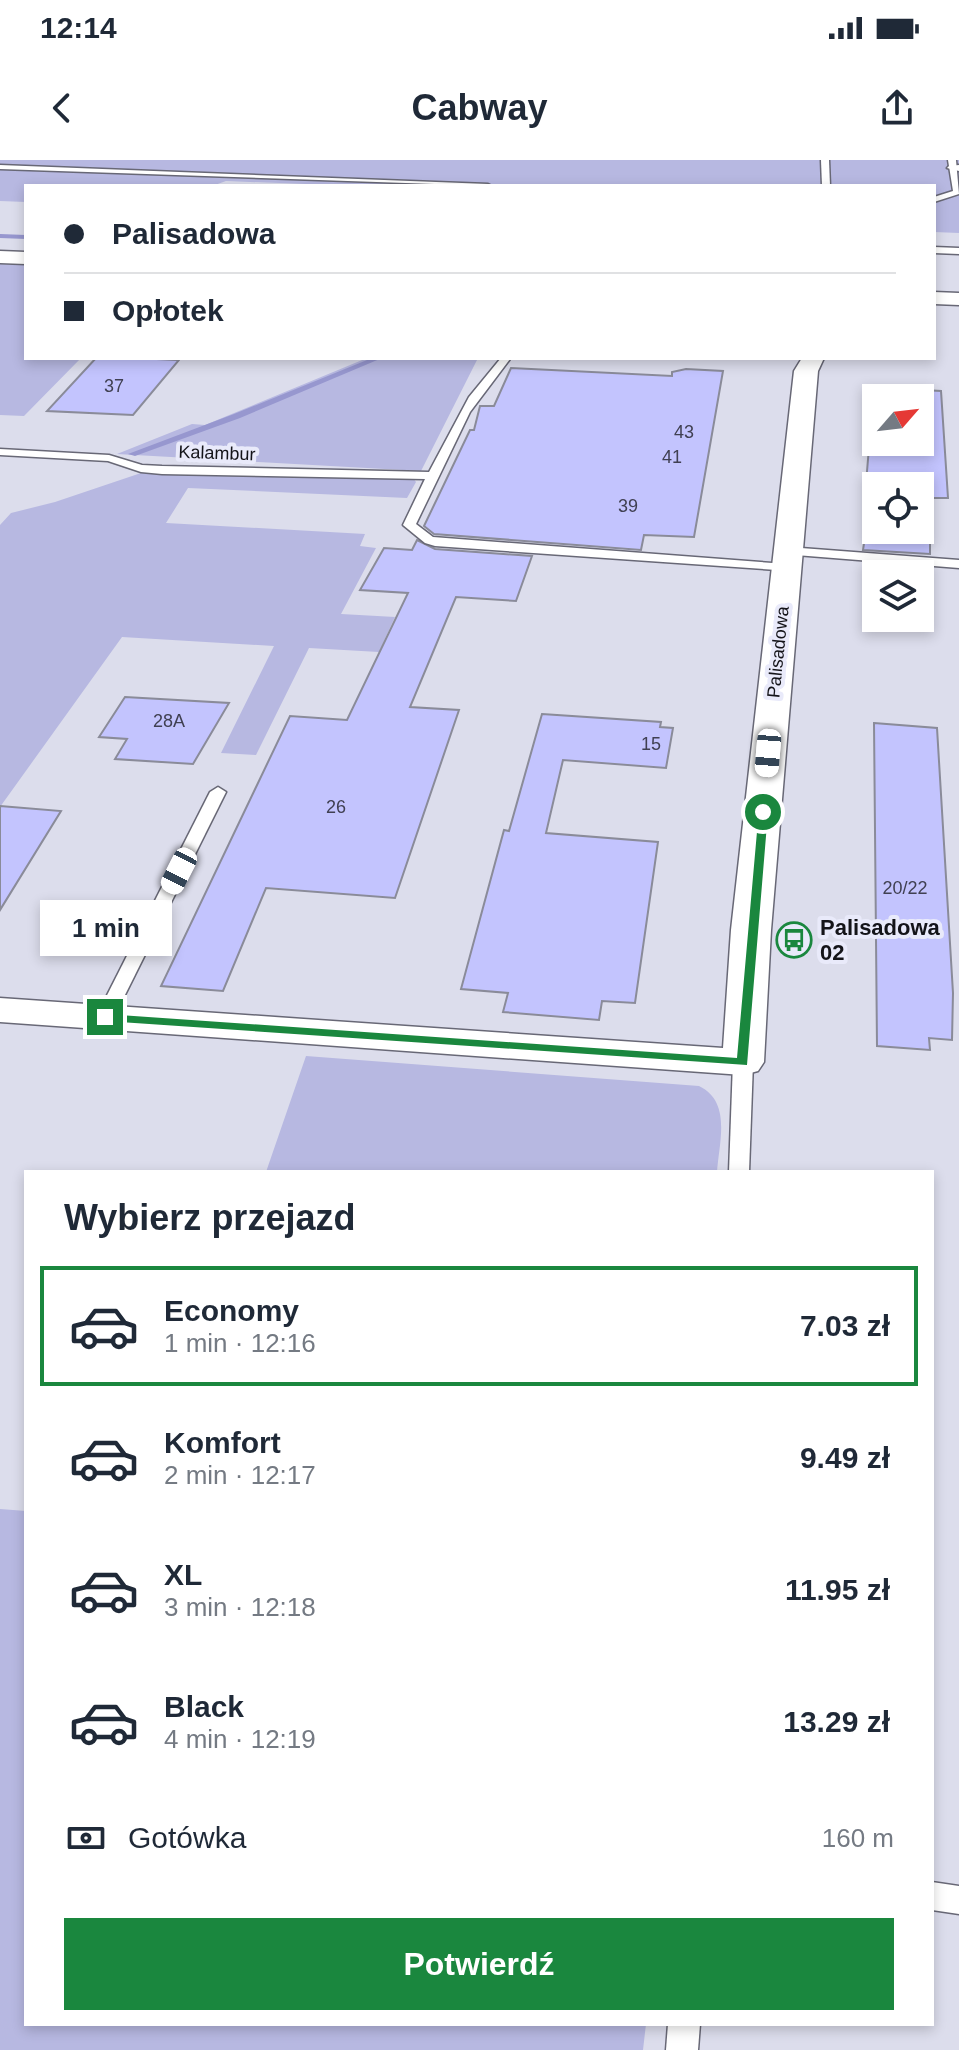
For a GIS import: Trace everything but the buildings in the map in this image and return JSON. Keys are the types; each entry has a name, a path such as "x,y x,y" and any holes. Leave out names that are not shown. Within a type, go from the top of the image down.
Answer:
{"street":[{"path":"0,257 24,258"},
{"path":"936,298 959,299"},
{"name":"Palisadowa","path":"743,1062 751,930 806,362"},
{"path":"0,1010 743,1062"}],"lane":[{"path":"825,160 826,184"},
{"path":"936,199 957,192 955,165"},
{"path":"0,167 437,184"},
{"path":"936,250 959,251"},
{"path":"504,360 497,373 486,380 474,397 409,525 429,540 787,560 959,564"},
{"name":"Kalambur","path":"0,452 109,458 141,468 162,470 434,476"},
{"path":"105,1017 218,792"},
{"name":"Palisadowa","path":"739,1170 743,1062"},
{"path":"934,1896 959,1900"},
{"path":"682,2050 684,2026"}],"shaded area":[{"path":"0,160 959,160 959,233 936,232 936,184 305,184 226,181 218,184 24,184 24,202 0,201"},
{"path":"0,264 24,265 24,360 79,360 24,416 0,415"},
{"path":"362,360 477,360 421,471 117,454 192,424 205,425"},
{"path":"141,473 413,478 416,482 407,498 188,488 166,523 365,534 360,546 376,548 341,614 395,617 379,652 309,648 256,755 221,753 274,646 122,637 0,807 0,525 11,513 55,502"},
{"path":"306,1056 699,1086 709,1093 720,1112 717,1170 267,1170"},
{"path":"0,1509 24,1511 24,2026 646,2026 643,2050 0,2050"}],"waterway":[{"path":"0,236 24,237"},
{"path":"132,454 237,416 373,360"}],"place":[{"name":"Palisadowa 02","path":"794,940"}],"route":[{"path":"105,1017 743,1062 751,930 763,812"}]}
